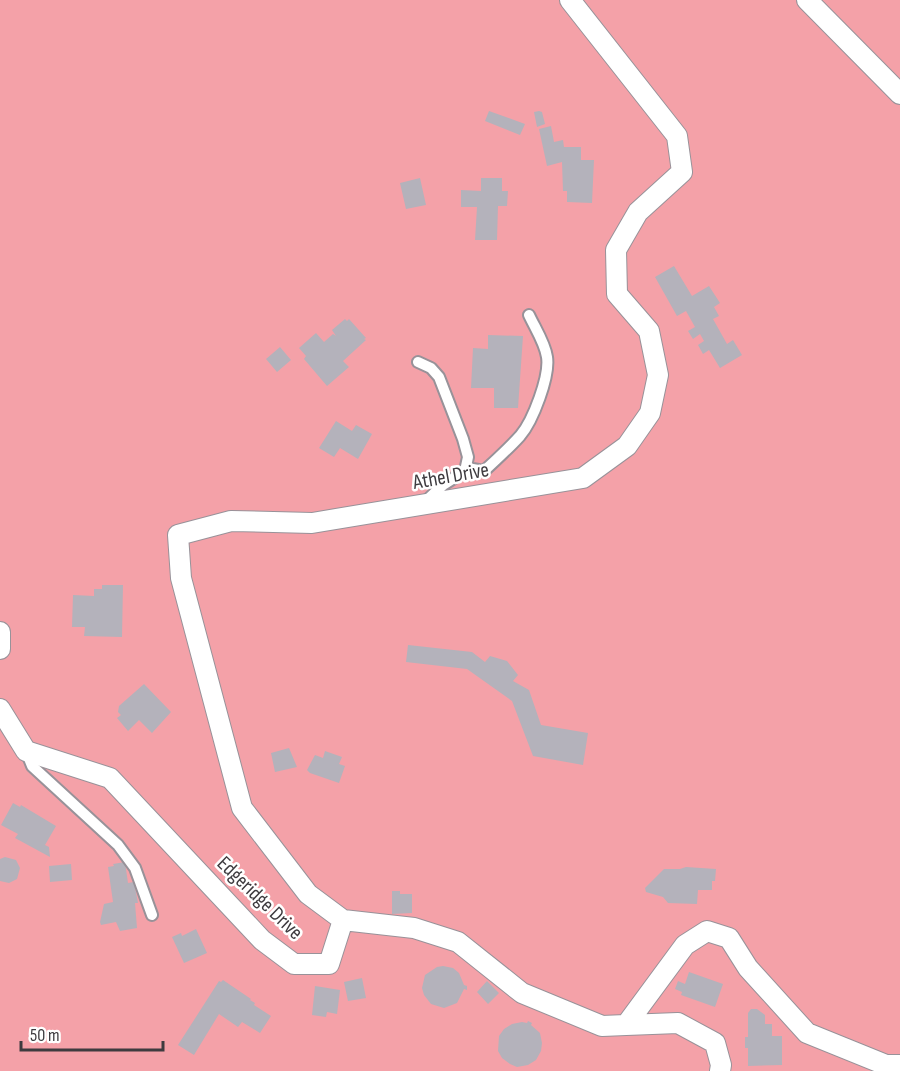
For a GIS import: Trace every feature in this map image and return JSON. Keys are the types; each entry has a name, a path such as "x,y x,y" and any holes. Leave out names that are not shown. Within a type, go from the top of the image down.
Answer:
{"street":[{"name":"Athel Drive","path":"343,920 308,894 243,808 181,578 178,535 231,521 312,523 583,478 627,446 650,413 658,375 649,331 617,294 615,249 638,212 682,172 677,136 570,0"},
{"path":"807,0 900,94"},
{"path":"0,632 0,649"},
{"path":"0,709 26,750"},
{"name":"Edgeridge Drive","path":"26,750 110,778 262,940 294,964 329,964 343,920"},
{"path":"343,920 414,928 458,942 522,993 602,1026 678,1023 715,1043 721,1065 720,1071"},
{"path":"626,1024 685,945 707,930 729,938 748,968 807,1032 886,1065 900,1065"}],"lane":[{"path":"467,468 484,471 522,434 529,421 547,372 545,348 529,315"},
{"path":"418,362 431,368 439,376 468,457 467,468 461,475 442,484 421,505"},
{"path":"26,750 32,766 118,845 135,868 152,915"}],"shaded area":[{"path":"0,0 900,0 900,1071 0,1071"}],"building":[{"path":"489,111 525,124 520,135 485,121"},
{"path":"534,112 542,112 545,124 537,127"},
{"path":"551,126 554,142 563,140 564,147 581,147 581,160 594,160 592,203 567,202 567,191 563,191 562,162 547,166 539,129"},
{"path":"420,178 426,205 406,209 400,183"},
{"path":"481,178 502,178 502,191 508,191 507,206 498,206 497,240 475,240 477,207 461,207 461,190 481,191"},
{"path":"674,266 692,296 709,286 720,303 714,307 719,316 713,319 727,344 733,340 742,355 720,368 709,350 703,354 698,345 704,341 700,334 693,339 688,331 695,327 686,311 677,316 655,277"},
{"path":"345,319 347,321 349,319 366,340 343,361 349,367 327,386 304,359 306,356 299,348 316,333 324,342 333,334 336,336 332,330"},
{"path":"488,335 523,336 518,408 494,408 494,388 471,388 473,348 488,349"},
{"path":"280,347 291,360 277,372 266,359"},
{"path":"336,421 352,431 356,425 372,434 358,459 340,448 334,457 319,448"},
{"path":"102,585 123,585 122,637 84,636 85,627 72,627 73,595 94,596 94,589 102,589"},
{"path":"408,645 472,652 485,662 490,656 507,661 518,675 513,681 529,690 541,725 588,733 583,765 533,756 512,701 467,669 406,662"},
{"path":"144,684 171,712 152,733 139,720 128,731 117,718 121,715 118,712 119,706"},
{"path":"289,748 297,767 275,772 271,753"},
{"path":"325,751 342,757 339,764 345,766 339,783 307,770 315,755 323,758"},
{"path":"13,803 20,807 21,805 56,826 45,845 49,847 50,857 15,838 18,834 1,825"},
{"path":"5,857 16,860 20,868 17,879 9,883 0,881 0,859"},
{"path":"125,862 128,883 134,882 138,903 135,903 137,928 120,931 116,922 101,925 100,922 104,904 113,902 108,867"},
{"path":"71,864 72,880 50,882 49,866"},
{"path":"686,867 716,869 712,890 698,890 697,904 668,903 663,897 646,892 645,888 664,869"},
{"path":"392,891 412,894 412,913 392,914"},
{"path":"196,929 207,953 184,963 172,937 181,933 182,936"},
{"path":"443,966 453,968 459,973 464,985 467,986 467,990 464,989 457,1003 444,1008 431,1004 422,988 425,975"},
{"path":"689,972 723,984 715,1007 681,995 682,992 675,989 678,981 685,984"},
{"path":"362,978 366,998 348,1001 344,982"},
{"path":"223,980 271,1016 260,1033 242,1022 238,1027 219,1014 194,1055 178,1045 219,981"},
{"path":"487,981 499,993 488,1004 477,992"},
{"path":"315,986 340,990 337,1014 327,1012 326,1017 312,1015"},
{"path":"751,1009 757,1009 765,1015 765,1024 772,1024 772,1036 782,1036 782,1065 748,1066 748,1048 745,1048 745,1037 748,1037 748,1013"},
{"path":"528,1021 540,1033 541,1051 536,1060 528,1065 517,1067 502,1058 498,1051 499,1036 512,1024"}]}
